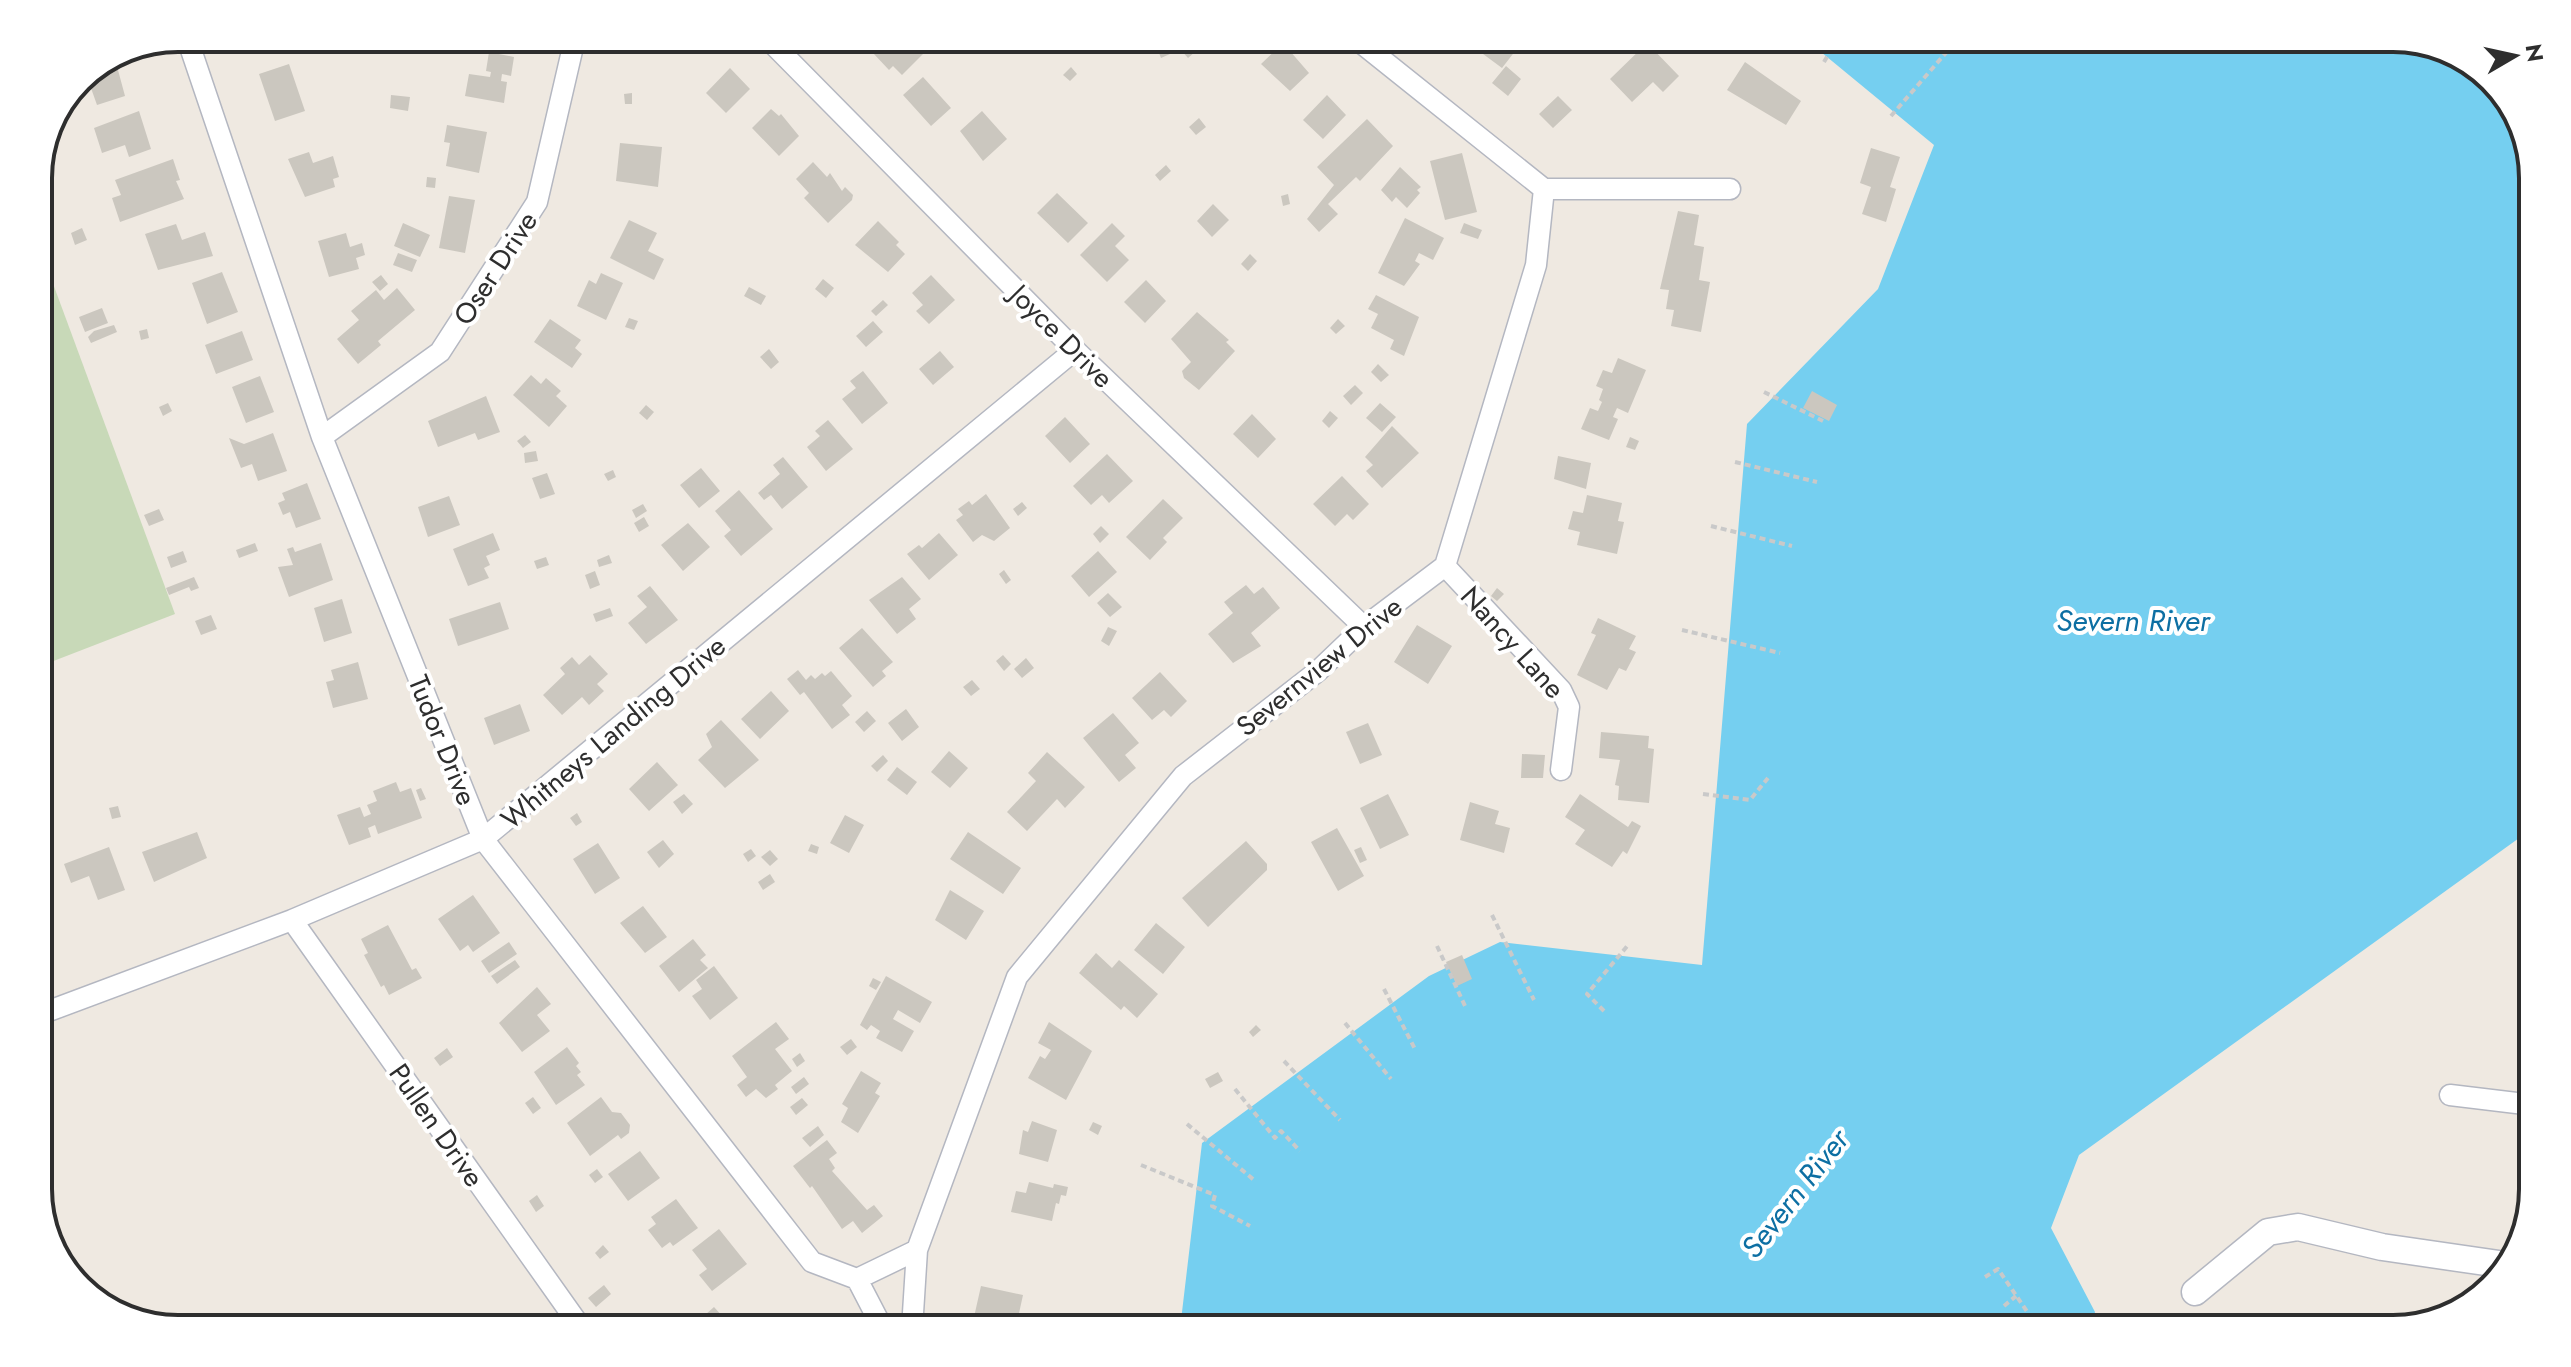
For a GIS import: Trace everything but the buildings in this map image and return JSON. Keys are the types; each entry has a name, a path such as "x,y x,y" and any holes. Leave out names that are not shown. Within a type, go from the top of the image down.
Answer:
{"street":[{"name":"Tudor Drive","path":"192,52 322,437 483,839 812,1262 857,1279"},
{"name":"Oser Drive","path":"322,437 440,352 537,202 572,52"},
{"name":"Joyce Drive","path":"781,52 1075,350 1364,627"},
{"path":"1373,52 1544,189 1730,189"},
{"path":"1445,566 1536,265 1544,189"},
{"name":"Whitneys Landing Drive","path":"52,1010 292,920 483,839 1075,350"},
{"name":"Severnview Drive","path":"913,1315 917,1250 1017,977 1183,776 1318,671 1364,627 1445,566"},
{"name":"Nancy Lane","path":"1445,566 1561,690 1569,707 1561,770"},
{"name":"Pullen Drive","path":"292,920 572,1315"},
{"path":"2450,1095 2519,1103"},
{"path":"2195,1292 2268,1232 2298,1227 2382,1247 2495,1263"},
{"path":"876,1315 857,1279 917,1250"}],"path":[{"path":"1824,62 1830,52"},
{"path":"1891,116 1947,52"},
{"path":"1764,392 1823,421"},
{"path":"1735,462 1817,482"},
{"path":"1711,526 1792,546"},
{"path":"1682,630 1780,653"},
{"path":"1703,794 1750,800 1768,778"},
{"path":"1492,915 1534,1000"},
{"path":"1604,1011 1587,994 1629,944"},
{"path":"1437,946 1466,1008"},
{"path":"1384,989 1416,1051"},
{"path":"1345,1023 1391,1079"},
{"path":"1284,1061 1340,1120"},
{"path":"1235,1089 1275,1138 1281,1131 1300,1151"},
{"path":"1187,1124 1254,1180"},
{"path":"1141,1165 1215,1195 1212,1206 1250,1226"},
{"path":"1985,1277 1998,1269 2029,1315"},
{"path":"2004,1306 2016,1296"}],"green space":[{"path":"52,281 175,614 52,662"}],"water":[{"name":"Severn River","path":"1821,52 2393,52 2433,59 2449,65 2475,82 2475,96 2489,96 2506,122 2519,170 2519,838 2079,1155 2051,1228 2094,1315 1182,1315 1202,1143 1429,976 1500,942 1702,965 1747,424 1878,289 1934,145"}]}
